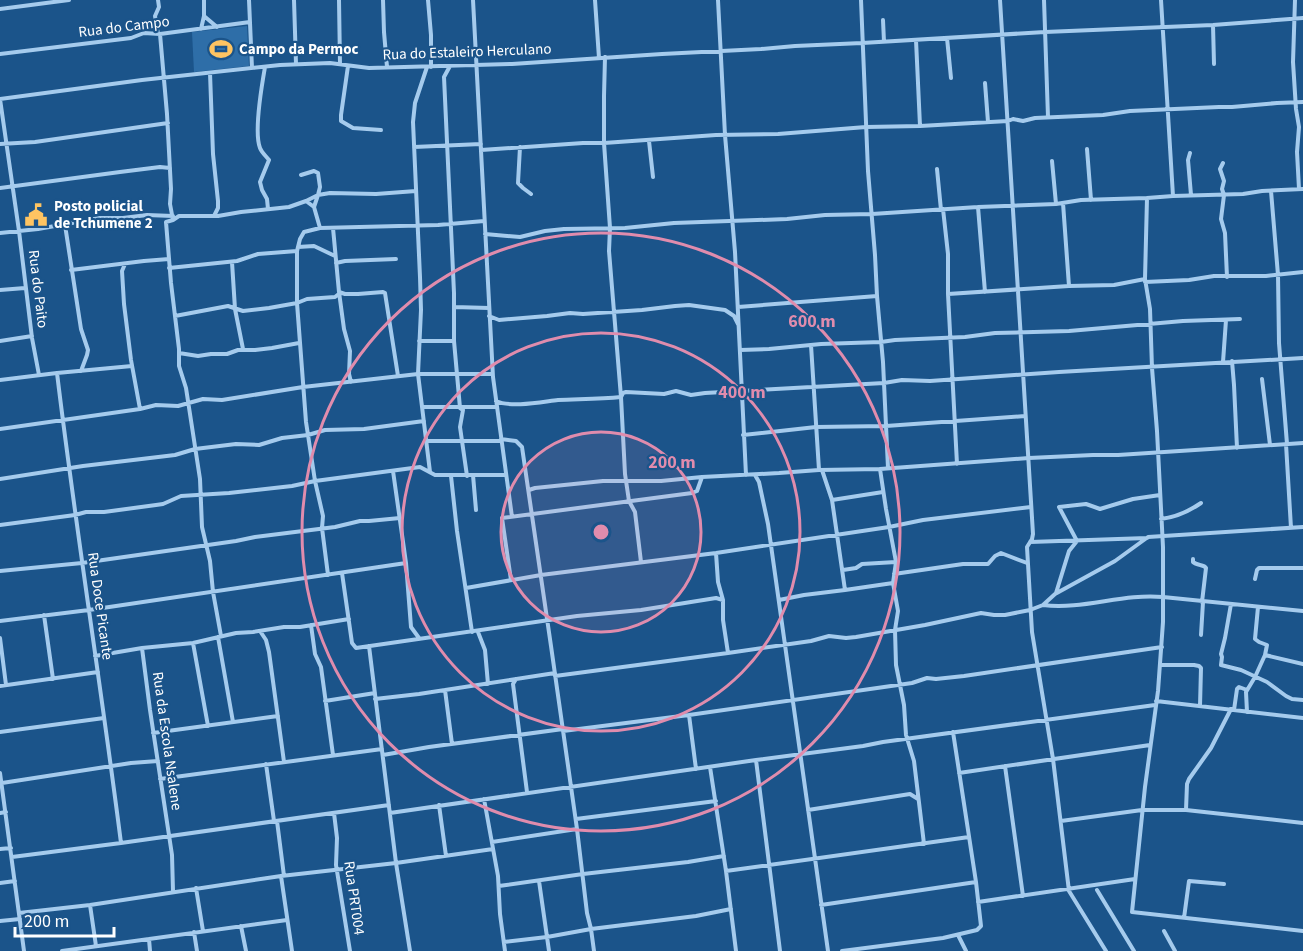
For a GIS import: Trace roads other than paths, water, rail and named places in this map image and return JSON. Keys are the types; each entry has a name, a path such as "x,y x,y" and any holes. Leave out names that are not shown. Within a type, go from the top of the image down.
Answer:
{"street":[{"path":"23,0 24,6"},
{"path":"0,9 69,0"},
{"path":"158,0 159,7 155,16 168,123 170,204 173,216"},
{"path":"201,29 204,0"},
{"path":"249,0 252,68"},
{"path":"294,0 296,64"},
{"path":"339,0 340,64"},
{"path":"383,0 387,67"},
{"path":"428,0 431,35 429,67 413,113 421,310 418,374 430,472"},
{"path":"473,0 492,374 512,517"},
{"path":"595,0 599,58"},
{"path":"718,0 738,307 746,475"},
{"path":"861,0 866,127 888,468"},
{"path":"1000,0 1033,534 1027,546 1030,610 1053,759 1069,888 1106,951"},
{"path":"1044,0 1048,117"},
{"path":"1161,0 1173,196"},
{"path":"485,234 520,237 554,230 625,228 674,223 787,219 825,215 1056,204 1081,200 1224,195 1301,189 1297,152 1299,127 1293,43 1295,0"},
{"path":"204,16 217,27"},
{"name":"Rua do Estaleiro Herculano","path":"0,99 296,64 330,63 387,67 477,65 1001,34 1213,25 1303,18"},
{"path":"883,20 884,42"},
{"name":"Rua do Campo","path":"0,54 131,38 144,33 159,34 250,22"},
{"path":"1213,25 1214,64"},
{"path":"947,38 951,78"},
{"path":"916,40 920,126"},
{"path":"605,57 604,143 623,454 629,501 635,512 641,562"},
{"path":"348,66 341,121 353,128 381,130"},
{"path":"438,66 444,77 454,341 460,408 463,410 460,427 467,476"},
{"path":"444,77 450,66"},
{"path":"265,67 258,131 260,149 269,160 260,182 268,209"},
{"path":"210,73 213,154 218,201 218,210 214,216"},
{"path":"985,83 988,122"},
{"name":"Rua do Paito","path":"0,99 39,375"},
{"path":"481,150 866,127 1008,121 1013,118 1023,121 1048,117 1103,116 1130,111 1303,102"},
{"path":"0,144 35,142 168,123"},
{"path":"650,141 653,177"},
{"path":"414,147 481,144"},
{"path":"520,147 518,183 531,194"},
{"path":"1087,149 1091,200"},
{"path":"1190,153 1188,160 1191,195"},
{"path":"1052,161 1056,204"},
{"path":"1223,163 1220,169 1224,182 1221,221 1225,233 1227,277"},
{"path":"0,188 160,167 170,168"},
{"path":"937,169 948,254 957,464"},
{"path":"301,174 318,172 320,187 314,207 320,228"},
{"path":"0,233 65,225 105,217 214,216 290,207 318,195 330,193 376,194 416,191"},
{"path":"1271,191 1278,275 1277,291 1291,528"},
{"path":"1147,198 1146,283 1150,309 1163,537 1162,647 1132,911 1133,913 1303,931"},
{"path":"306,201 314,207"},
{"path":"1063,203 1069,285"},
{"path":"978,207 985,292"},
{"path":"173,216 165,222 179,366 189,404 200,479 202,527 207,544 233,722"},
{"path":"328,575 322,516 308,435 299,343 297,303 300,239 304,232 320,228 451,224 485,220"},
{"path":"65,225 81,329 88,350 81,371"},
{"path":"333,228 344,329 350,351 351,382"},
{"path":"169,268 232,262 258,254 314,246 335,256"},
{"path":"71,270 169,259"},
{"path":"336,263 396,259"},
{"path":"232,262 235,309 243,349"},
{"path":"118,264 122,272"},
{"path":"124,264 122,272 124,304 140,409"},
{"path":"948,294 1303,272"},
{"path":"0,290 25,288"},
{"path":"174,316 228,306 243,311 297,303 307,299 383,292 398,376"},
{"path":"738,307 876,296"},
{"path":"725,310 734,306 737,300"},
{"path":"490,325 499,320 689,305 725,310 733,315 739,325"},
{"path":"454,307 489,308"},
{"path":"489,316 499,320"},
{"path":"740,350 1240,319"},
{"path":"1223,362 1226,320"},
{"path":"1021,341 1032,332"},
{"path":"0,341 32,336"},
{"path":"419,341 454,341"},
{"path":"179,353 198,356 227,354 243,349 255,350 299,343"},
{"path":"811,345 820,470 832,500 846,590"},
{"path":"621,397 622,393 626,392 664,394 676,391 694,395 902,380 1303,358"},
{"path":"1232,361 1237,448"},
{"path":"409,375 418,365"},
{"path":"0,380 132,366"},
{"name":"Rua Doce Picante","path":"57,373 121,843"},
{"path":"0,429 156,405 178,406 203,399 222,400 303,387 398,376 492,374"},
{"path":"1262,379 1270,445"},
{"path":"496,401 503,404 621,397"},
{"path":"422,407 497,408 503,404"},
{"path":"744,435 816,428 886,426 1025,416"},
{"path":"0,478 175,456 195,449 236,444 259,445 325,430 364,429 424,421"},
{"path":"427,441 502,440 516,441 521,445 594,951"},
{"path":"529,490 603,482 674,480 820,470 880,469 1029,458 1158,453 1303,443"},
{"path":"0,525 163,504 181,496 292,486 420,467 435,475 506,475"},
{"path":"880,469 896,562 893,583 898,611 895,630 896,665 904,705 907,739 912,754 924,844"},
{"path":"393,471 406,563 411,627 408,640"},
{"path":"759,482 766,474"},
{"path":"473,475 476,510"},
{"path":"755,475 759,482 768,524 828,951"},
{"path":"451,476 472,632"},
{"path":"511,580 503,518 695,492 699,488 702,477"},
{"path":"528,483 535,488"},
{"path":"832,500 883,492"},
{"path":"1055,594 1069,551 1077,544 1059,507 1086,504 1100,509 1160,495"},
{"path":"635,512 639,500"},
{"path":"1161,519 1180,515 1201,503"},
{"path":"466,588 541,575 716,553 923,520 1031,507"},
{"path":"0,571 335,527 360,521 400,518"},
{"path":"1030,542 1163,537 1303,527"},
{"path":"325,700 445,690 516,679 618,669 811,641 829,636 852,637 981,613 1005,615 1042,605 1055,594 1115,561 1148,537"},
{"path":"716,553 728,653"},
{"path":"894,574 963,564 988,564 1001,553 1027,563"},
{"path":"1194,559 1195,564 1206,568 1201,635"},
{"path":"843,570 856,568 862,564 896,562"},
{"path":"0,621 406,563"},
{"path":"1255,579 1259,568 1303,568"},
{"path":"342,573 353,646 358,648 716,598 723,600"},
{"path":"778,600 893,583"},
{"path":"716,598 721,594"},
{"path":"1042,605 1057,607 1131,597 1163,597 1303,611"},
{"path":"1231,604 1221,665 1241,670 1267,682 1292,699 1303,700"},
{"path":"1247,712 1247,690 1256,677 1267,645 1255,639 1258,606"},
{"path":"44,615 52,679"},
{"path":"95,656 193,643 236,633 349,619"},
{"path":"311,625 315,654 321,668 333,755"},
{"path":"411,627 419,638"},
{"path":"265,629 264,635 269,652 284,762"},
{"path":"259,631 264,635"},
{"path":"478,632 485,651 488,684"},
{"path":"0,638 6,685"},
{"path":"193,643 203,709 208,726"},
{"path":"369,646 396,863 410,951"},
{"path":"383,755 553,730 689,715 912,683 927,678 964,676 1162,647"},
{"name":"Rua da Escola Nsalene","path":"142,648 173,864 173,891"},
{"path":"1265,655 1303,664"},
{"path":"1160,665 1194,665 1201,668 1200,706"},
{"path":"0,686 98,672"},
{"path":"516,679 513,684 527,792"},
{"path":"508,681 513,684"},
{"path":"1186,810 1189,779 1233,710 1237,689 1247,690"},
{"path":"445,690 452,744"},
{"path":"390,813 1156,703 1303,718"},
{"path":"1241,711 1246,704"},
{"path":"689,715 696,769"},
{"path":"153,733 278,716"},
{"path":"0,732 104,718"},
{"path":"553,730 561,719"},
{"path":"842,951 958,935 979,928 981,923 976,882 953,732"},
{"path":"959,773 1150,746"},
{"path":"160,779 382,749"},
{"path":"756,760 780,951"},
{"path":"2,783 136,762 158,761"},
{"path":"266,765 292,951"},
{"path":"1005,766 1023,896"},
{"path":"710,767 736,951"},
{"path":"0,775 24,951"},
{"path":"910,794 916,785"},
{"path":"808,810 910,794 918,799"},
{"path":"484,799 493,849 505,951"},
{"path":"576,819 716,801"},
{"path":"12,857 389,805"},
{"path":"439,806 446,856"},
{"path":"1061,821 1142,810 1186,810 1303,823"},
{"path":"0,813 6,812"},
{"name":"Rua PRT004","path":"334,813 337,838 336,865 350,951"},
{"path":"492,842 578,829"},
{"path":"726,871 969,837"},
{"path":"0,849 11,848"},
{"path":"0,921 173,891 493,849"},
{"path":"498,886 724,856"},
{"path":"978,902 1135,879"},
{"path":"0,883 15,881"},
{"path":"539,881 549,951"},
{"path":"1185,918 1189,881 1224,884"},
{"path":"821,905 976,882"},
{"path":"196,888 203,931"},
{"path":"1097,891 1134,951"},
{"path":"90,905 100,948"},
{"path":"504,942 696,916 731,909"},
{"path":"62,951 100,948 194,932 287,920"},
{"path":"241,926 246,951"},
{"path":"1164,931 1175,951"},
{"path":"194,932 197,951"},
{"path":"958,935 966,951"},
{"path":"149,939 150,951"}],"place":[{"name":"Campo da Permoc","path":"221,49"},
{"name":"Posto policial de Tchumene 2","path":"36,215"}]}
